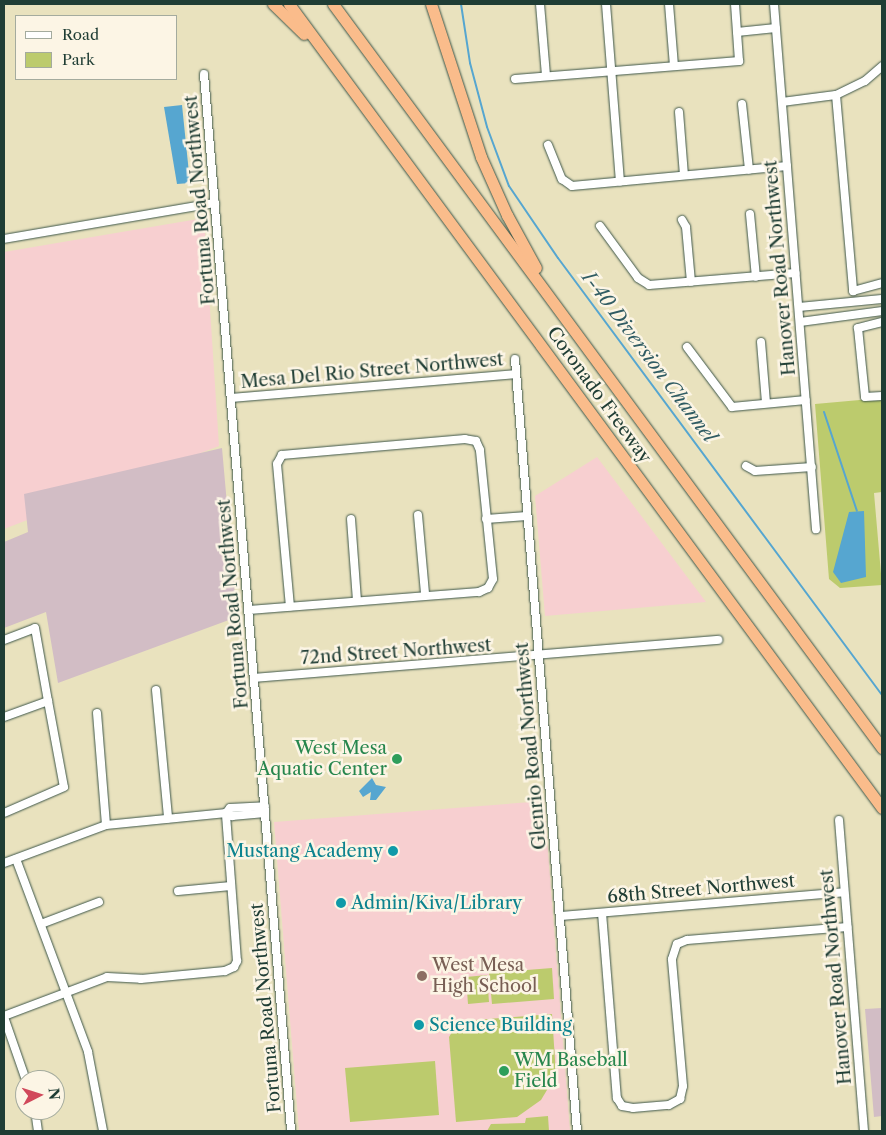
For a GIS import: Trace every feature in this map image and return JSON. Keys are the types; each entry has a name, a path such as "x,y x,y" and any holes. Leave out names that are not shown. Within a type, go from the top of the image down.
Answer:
{"highway":[{"path":"273,4 329,60"},
{"name":"Coronado Freeway","path":"289,4 882,808"},
{"name":"Coronado Freeway","path":"333,4 882,748"},
{"path":"431,4 480,157 506,215 559,309"}],"street":[{"path":"540,4 546,76"},
{"path":"606,4 620,181"},
{"path":"669,4 674,66"},
{"path":"514,79 739,61 735,4"},
{"name":"Hanover Road Northwest","path":"774,4 816,529"},
{"path":"737,32 776,28"},
{"path":"782,102 836,95 865,81 882,66"},
{"name":"Fortuna Road Northwest","path":"204,74 291,1131"},
{"path":"836,95 853,291 882,283"},
{"path":"742,104 748,170"},
{"path":"679,112 684,175"},
{"path":"548,146 567,183 620,181 787,166"},
{"path":"4,239 215,204"},
{"path":"750,214 756,277"},
{"path":"682,220 686,227 691,282"},
{"path":"600,226 644,283 691,282 796,273"},
{"path":"799,307 882,299"},
{"path":"800,322 882,311"},
{"path":"882,322 858,328 865,397 882,396"},
{"path":"761,342 766,404"},
{"path":"687,347 732,407 806,400"},
{"name":"Glenrio Road Northwest","path":"515,359 561,916 576,1131"},
{"name":"Mesa Del Rio Street Northwest","path":"232,398 516,374"},
{"path":"249,610 425,594 478,592 488,588 493,578 480,450 476,440 466,439 282,455 277,464 290,606"},
{"path":"746,466 755,471 812,467"},
{"path":"418,515 425,594"},
{"path":"486,519 527,516"},
{"path":"351,519 357,600"},
{"path":"4,640 35,628 64,787 4,813"},
{"name":"72nd Street Northwest","path":"254,678 718,640"},
{"path":"156,690 168,818"},
{"path":"4,717 48,701"},
{"path":"97,713 106,825"},
{"path":"23,1070 4,1016 107,977 142,978 225,971 234,967 237,961 226,813 230,808 265,809"},
{"path":"4,863 106,825 226,813"},
{"name":"Hanover Road Northwest","path":"839,820 864,1131"},
{"path":"16,859 88,1052 103,1131"},
{"path":"178,891 231,886"},
{"name":"68th Street Northwest","path":"561,916 844,892"},
{"path":"41,924 99,902"},
{"path":"602,912 617,1098 622,1106 633,1108 668,1105 680,1099 683,1086 672,959 677,944 687,940 847,927"}],"shaded area":[{"path":"204,218 219,446 4,529 4,252"},
{"path":"222,448 237,617 58,683 46,612 4,628 4,542 28,532 24,494"},
{"path":"597,457 706,602 545,616 535,496"},
{"name":"West Mesa High School","path":"544,801 570,1131 299,1131 274,822"},
{"path":"882,1008 882,1116 874,1117 865,1009"}],"green space":[{"path":"882,398 882,492 874,493 882,585 840,588 829,579 815,404"},
{"path":"552,968 554,999 492,1004 489,973"},
{"path":"487,975 489,1002 468,1004 466,977"},
{"name":"WM Baseball Field","path":"552,1014 556,1075 541,1100 517,1117 456,1122 449,1037 452,1032 463,1021"},
{"path":"435,1061 439,1115 350,1122 345,1068"},
{"path":"548,1116 549,1131 487,1131 491,1124 525,1123 526,1118"}],"water":[{"path":"182,105 190,183 177,184 164,107"},
{"path":"864,511 866,577 841,583 833,572 849,512"},
{"path":"372,778 376,785 386,787 376,800 370,800 371,792 363,797 359,791"}],"waterway":[{"name":"I-40 Diversion Channel","path":"461,4 470,63 487,127 509,186 558,258 882,695"},
{"path":"824,412 857,511"}],"place":[{"name":"West Mesa Aquatic Center","path":"397,759"},
{"name":"Mustang Academy","path":"393,851"},
{"name":"Admin/Kiva/Library","path":"341,903"},
{"name":"West Mesa High School","path":"422,976"},
{"name":"Science Building","path":"419,1025"},
{"name":"WM Baseball Field","path":"504,1071"}]}
